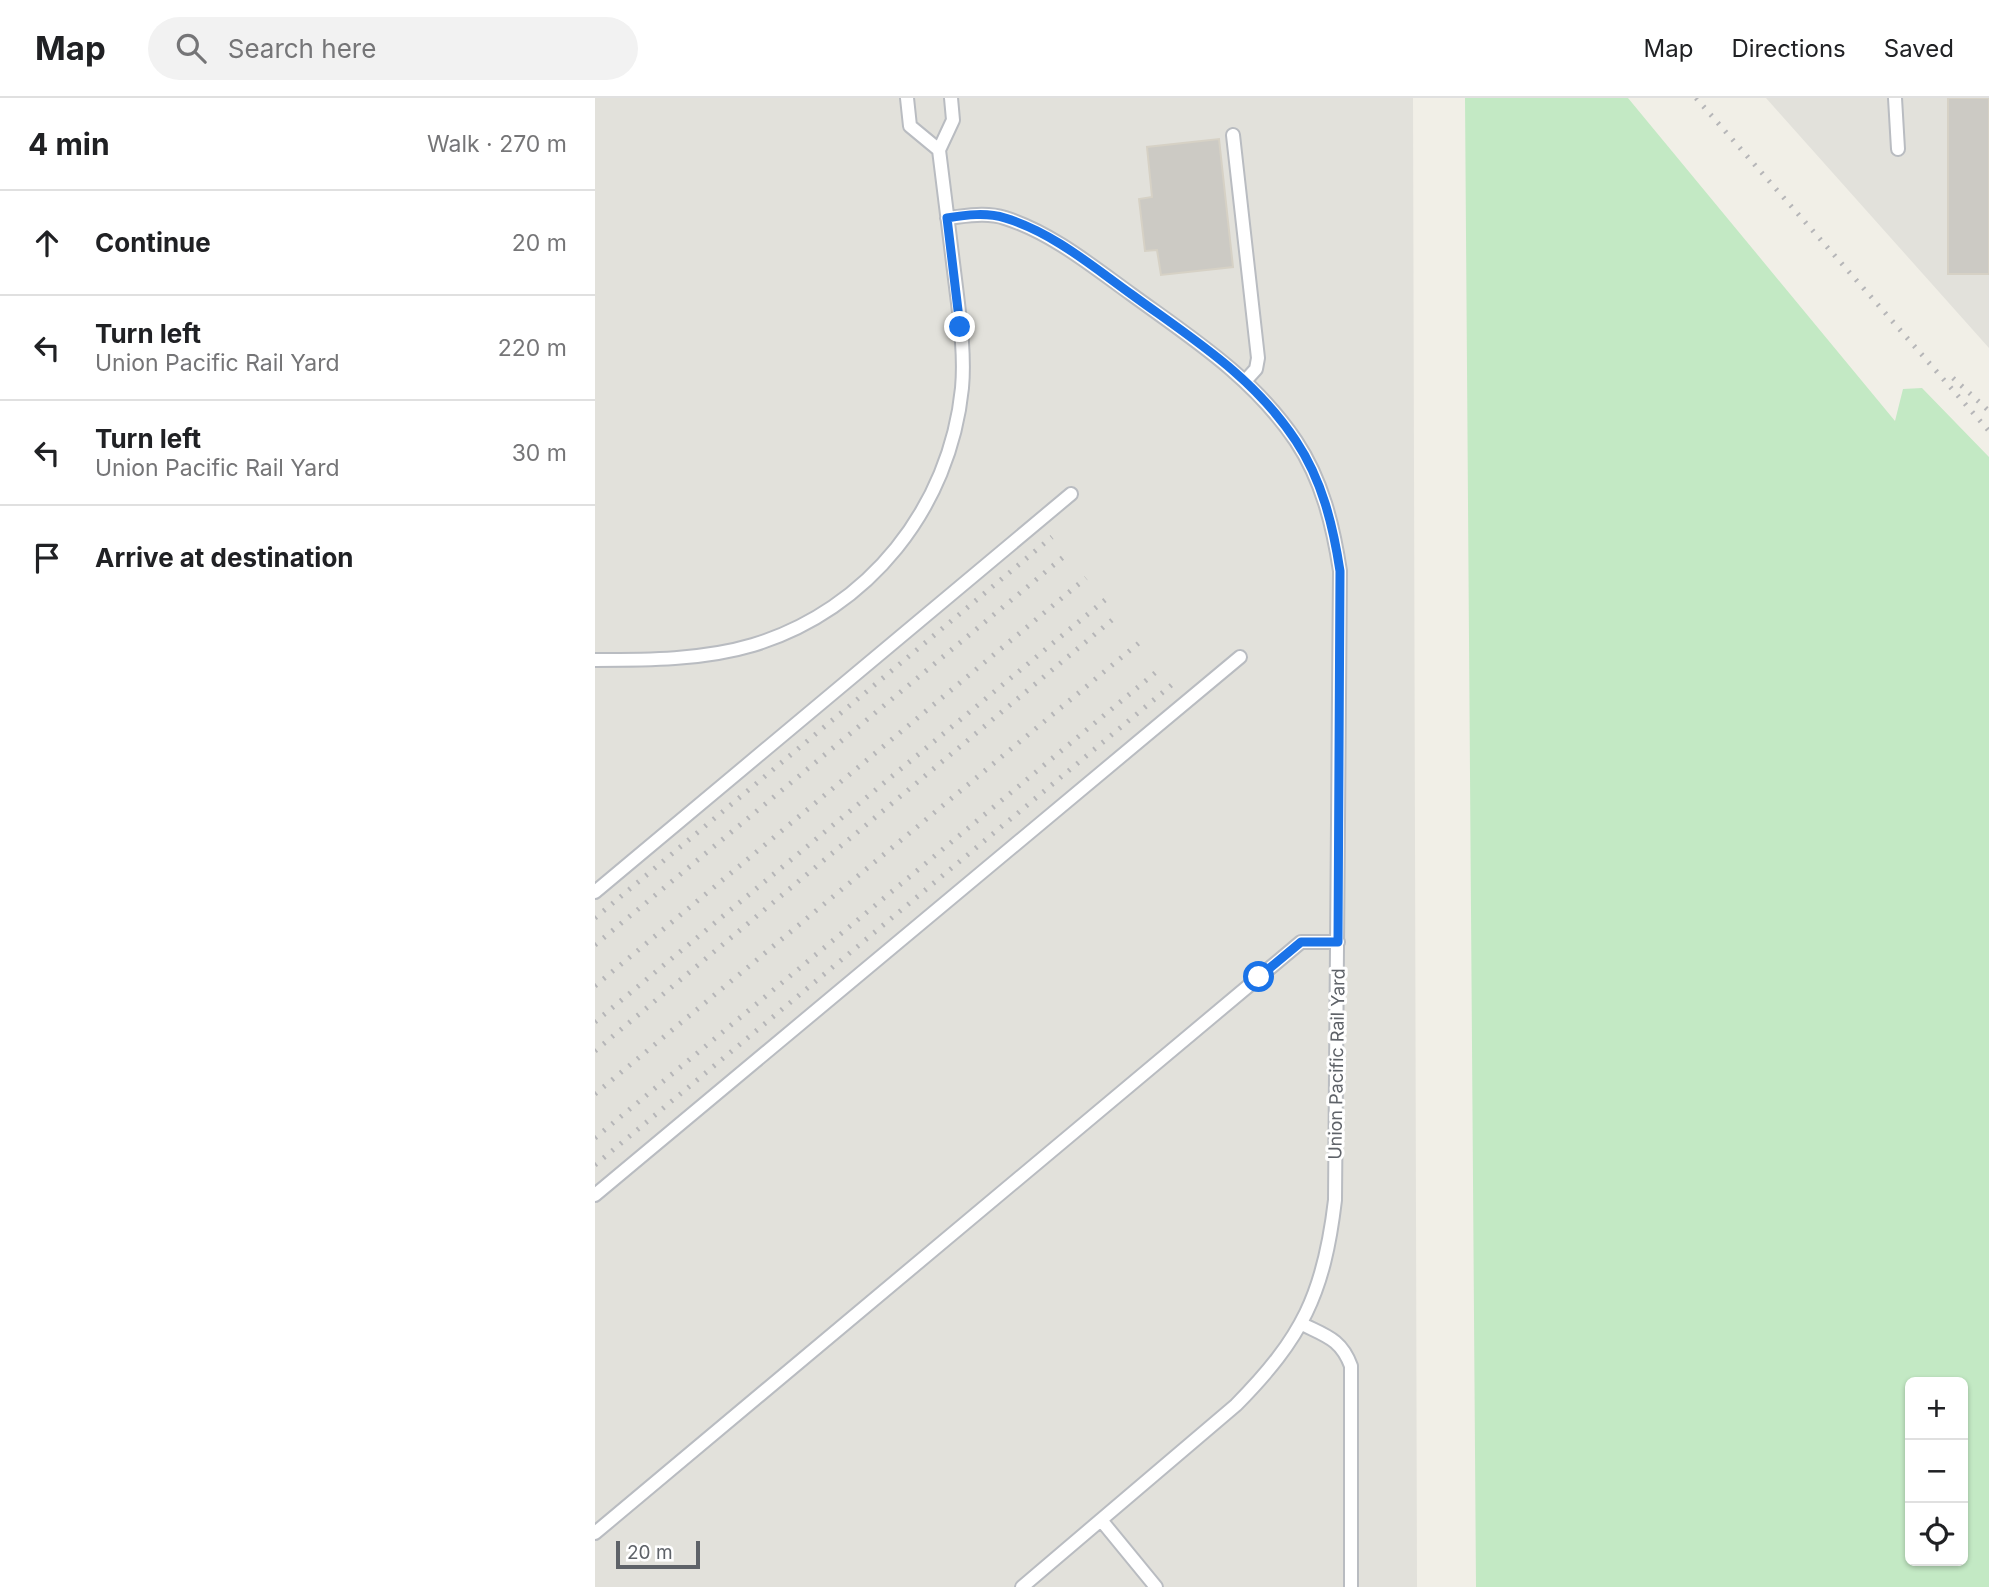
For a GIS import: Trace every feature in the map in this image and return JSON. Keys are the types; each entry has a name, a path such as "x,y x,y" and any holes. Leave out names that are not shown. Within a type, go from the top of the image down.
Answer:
{"lane":[{"path":"907,98 910,126 939,150"},
{"path":"595,660 702,655 753,645 803,625 839,603 877,570 909,533 931,496 947,458 957,421 962,385 958,306 939,150 953,120 951,98"},
{"path":"1895,98 1898,149"},
{"path":"1233,135 1258,358 1256,369 1245,380"},
{"name":"Union Pacific Rail Yard","path":"947,218 980,214 1004,217 1045,234 1229,365 1266,401 1297,443 1321,489 1333,529 1340,571 1335,1200 1325,1266 1302,1324 1262,1379 1236,1405 1022,1587"},
{"path":"595,892 1071,494"},
{"path":"595,1195 1240,657"},
{"path":"595,1533 1301,942 1338,942"},
{"path":"1302,1324 1335,1340 1345,1351 1351,1366 1351,1587"},
{"path":"1101,1520 1156,1587"}],"shaded area":[{"path":"595,98 1413,98 1417,1587 595,1587"},
{"path":"1766,98 1989,98 1989,348"}],"green space":[{"path":"1465,98 1628,98 1895,421 1903,389 1922,388 1989,457 1989,1587 1476,1587"}],"building":[{"path":"1948,98 1989,98 1989,274 1948,274"},
{"path":"1219,139 1233,267 1161,275 1157,250 1145,251 1139,199 1152,197 1147,147"}],"railway":[{"path":"1696,98 1989,431"},
{"path":"1953,378 1989,411"},
{"path":"595,918 1052,537"},
{"path":"595,945 1067,554"},
{"path":"595,986 1086,578"},
{"path":"595,1022 1105,600"},
{"path":"595,1051 1118,615"},
{"path":"595,1094 1140,642"},
{"path":"595,1138 1161,668"},
{"path":"595,1165 1174,683"}],"route":[{"path":"960,327 947,218 980,214 1004,217 1045,234 1229,365 1266,401 1297,443 1321,489 1333,529 1340,571 1338,942 1301,942 1259,977"}]}
